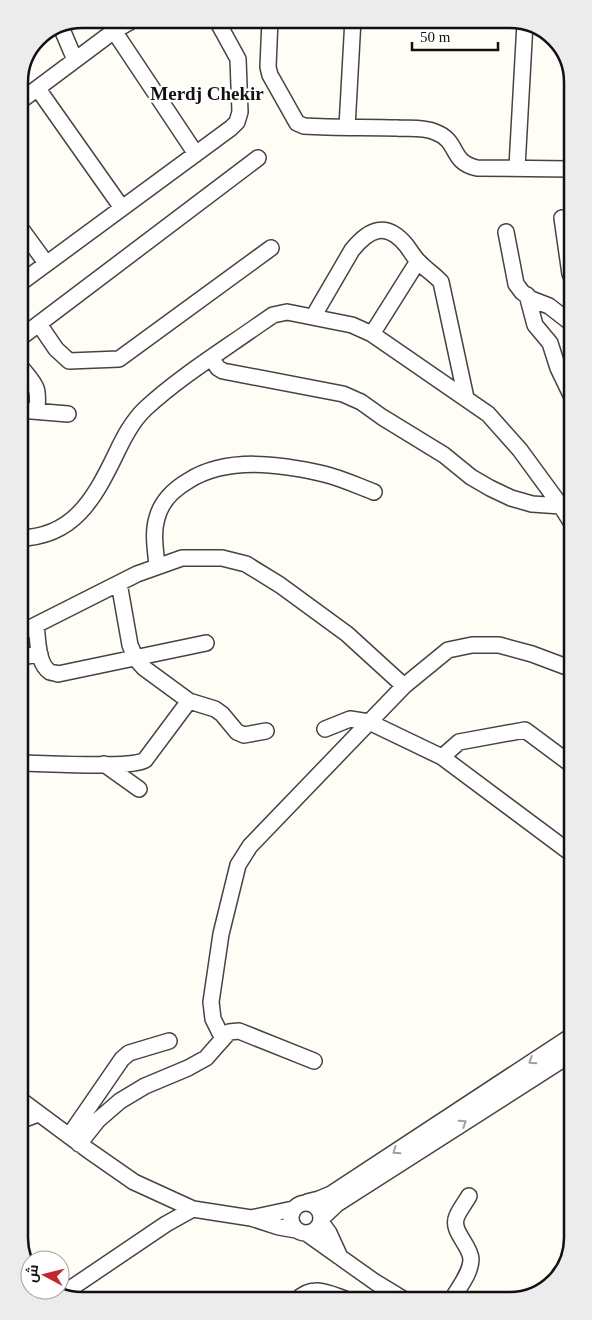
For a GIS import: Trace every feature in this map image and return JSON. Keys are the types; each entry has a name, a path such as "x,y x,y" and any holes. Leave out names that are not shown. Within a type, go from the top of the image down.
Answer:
{"street":[{"path":"28,96 119,28"},
{"path":"28,278 237,122 240,112 238,59 221,28"},
{"path":"270,28 268,67 270,75 296,123 304,126 433,131 449,140 461,162 467,166 477,168 564,169"},
{"path":"347,127 352,28"},
{"path":"517,167 525,29"},
{"path":"63,31 75,60"},
{"path":"114,31 196,154"},
{"path":"38,89 122,208"},
{"path":"28,332 258,158"},
{"path":"562,218 564,232"},
{"path":"313,316 352,250 367,233 380,230 394,234 406,244 418,262 441,282 466,398"},
{"path":"506,232 516,284 527,295 549,306 564,317"},
{"path":"28,239 46,264"},
{"path":"39,324 56,349 69,361 119,359 271,248"},
{"path":"372,334 418,262"},
{"path":"527,295 535,326 550,344 564,380"},
{"path":"28,538 36,538 59,530 78,516 92,497 132,424 145,408 211,358 273,315 287,312 352,325 372,334 466,398 488,414 520,450 564,510"},
{"path":"211,358 223,371 343,394 361,402 444,455 471,477 490,488 511,498 532,504 562,506"},
{"path":"28,376 36,385 39,393 37,411"},
{"path":"28,410 68,414"},
{"path":"157,567 155,532 161,506 177,488 198,474 218,468 246,464 274,466 325,474 374,492"},
{"path":"28,629 119,583 157,567 182,558 222,558 246,564 280,585 347,634 404,686"},
{"path":"119,583 130,645 136,659 144,668 188,700 215,709 222,714 237,732 244,735 266,731"},
{"path":"36,625 40,654 44,665 50,672 58,674 206,643"},
{"path":"223,1039 213,1019 211,1002 221,934 238,865 250,846 404,686 448,650 472,645 498,645 532,654 564,666"},
{"path":"28,656 40,654"},
{"path":"28,763 140,763 188,700"},
{"path":"325,729 350,720 369,722 442,757 564,848"},
{"path":"442,757 459,742 525,730 564,759"},
{"path":"104,764 139,789"},
{"path":"74,1140 120,1101 145,1086 188,1068 206,1058 229,1032 238,1031 314,1062"},
{"path":"74,1140 122,1058 130,1053 168,1041"},
{"path":"391,1292 340,1256 301,1232 291,1220 293,1209 296,1205 331,1194 564,1041"},
{"path":"28,1106 134,1182 193,1209 251,1218 301,1232 315,1230 321,1220 337,1204 564,1059"},
{"path":"28,1118 38,1114"},
{"path":"456,1292 469,1268 471,1258 468,1248 456,1230 455,1224 456,1217 469,1196"},
{"path":"307,1202 316,1206 321,1214 321,1220 340,1256"},
{"path":"70,1289 166,1224 193,1209"},
{"path":"251,1218 293,1209"},
{"path":"307,1292 312,1290 326,1292"}],"district":[{"name":"Merdj Chekir","path":"207,93"}]}
